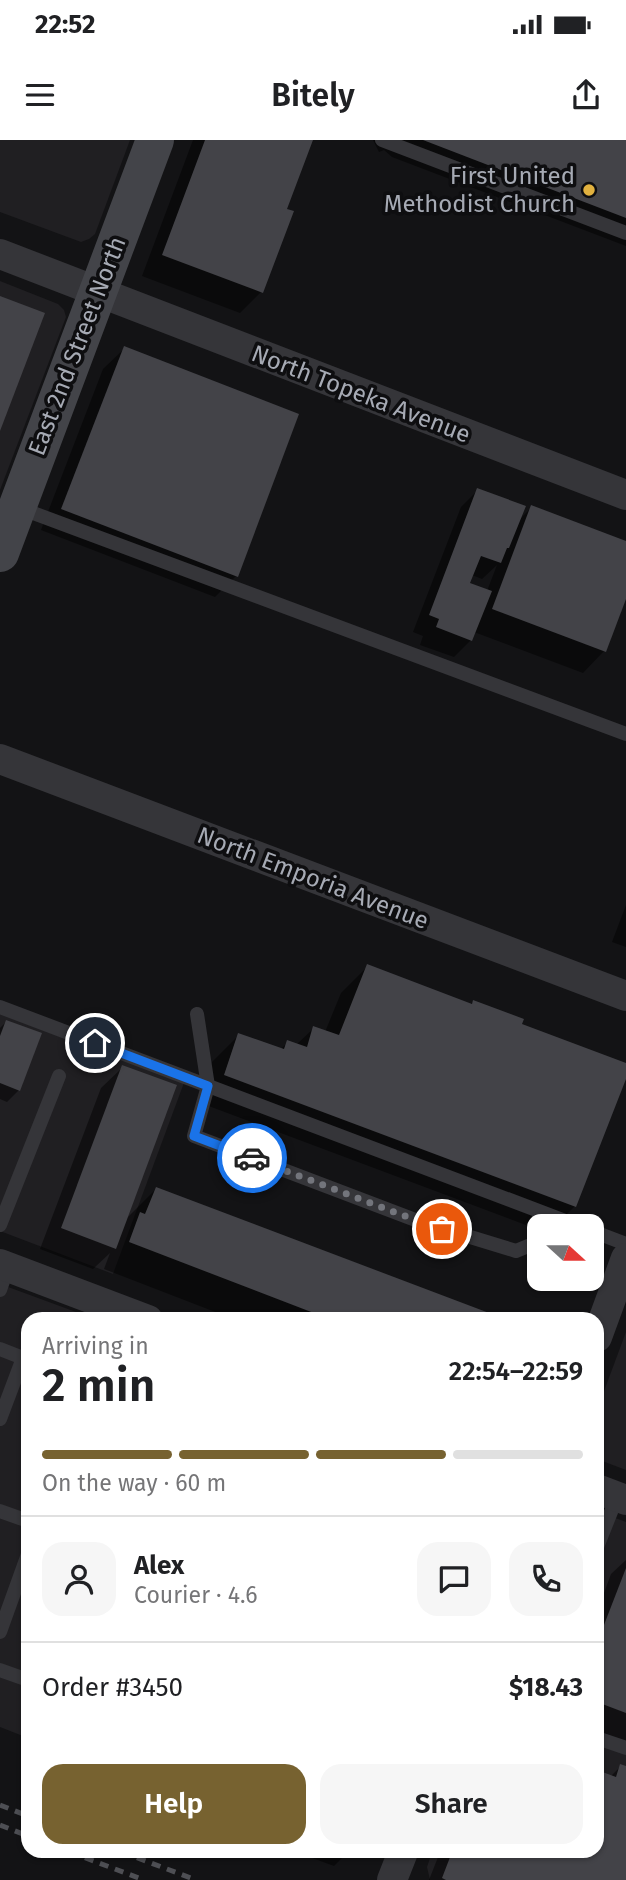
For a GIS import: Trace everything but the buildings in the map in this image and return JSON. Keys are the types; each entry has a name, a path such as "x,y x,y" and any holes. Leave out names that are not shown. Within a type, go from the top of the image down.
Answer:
{"street":[{"name":"East 2nd Street North","path":"0,553 8,504 97,292 155,140"},
{"name":"North Topeka Avenue","path":"0,254 626,495"},
{"name":"North Emporia Avenue","path":"0,759 626,996"},
{"path":"604,1318 626,1258"},
{"path":"3,1273 110,1312"},
{"path":"392,1880 401,1858"}],"lane":[{"path":"382,140 626,233"},
{"path":"8,504 626,734"},
{"path":"0,1007 208,1086 528,1214"},
{"path":"197,1014 208,1086 194,1136 418,1221 516,1251 527,1246"},
{"path":"0,1224 58,1076"},
{"path":"604,1236 626,1244"},
{"path":"0,1349 21,1357"},
{"path":"0,1419 21,1363"},
{"path":"604,1524 613,1495"},
{"path":"0,1511 21,1518"},
{"path":"0,1632 21,1574"},
{"path":"0,1670 21,1678"},
{"path":"604,1740 626,1748"}],"shaded area":[{"path":"0,140 130,140 95,234 81,242 0,212"},
{"path":"0,281 58,304 66,317 0,490"},
{"path":"0,1000 188,1072 113,1274 0,1231"},
{"path":"0,1284 76,1312 21,1312 21,1735 0,1727"},
{"path":"626,1332 626,1470 604,1462 604,1391"},
{"path":"604,1514 626,1522 626,1880 430,1880 427,1867 430,1858 604,1858"}],"railway":[{"path":"0,1805 21,1813"},
{"path":"0,1825 21,1833"},
{"path":"86,1858 144,1880"},
{"path":"138,1858 196,1880"}],"way so far":[{"path":"252,1158 442,1229"}],"place":[{"name":"First United Methodist Church","path":"589,190"}],"route":[{"path":"95,1043 208,1086 194,1136 252,1158"}]}
